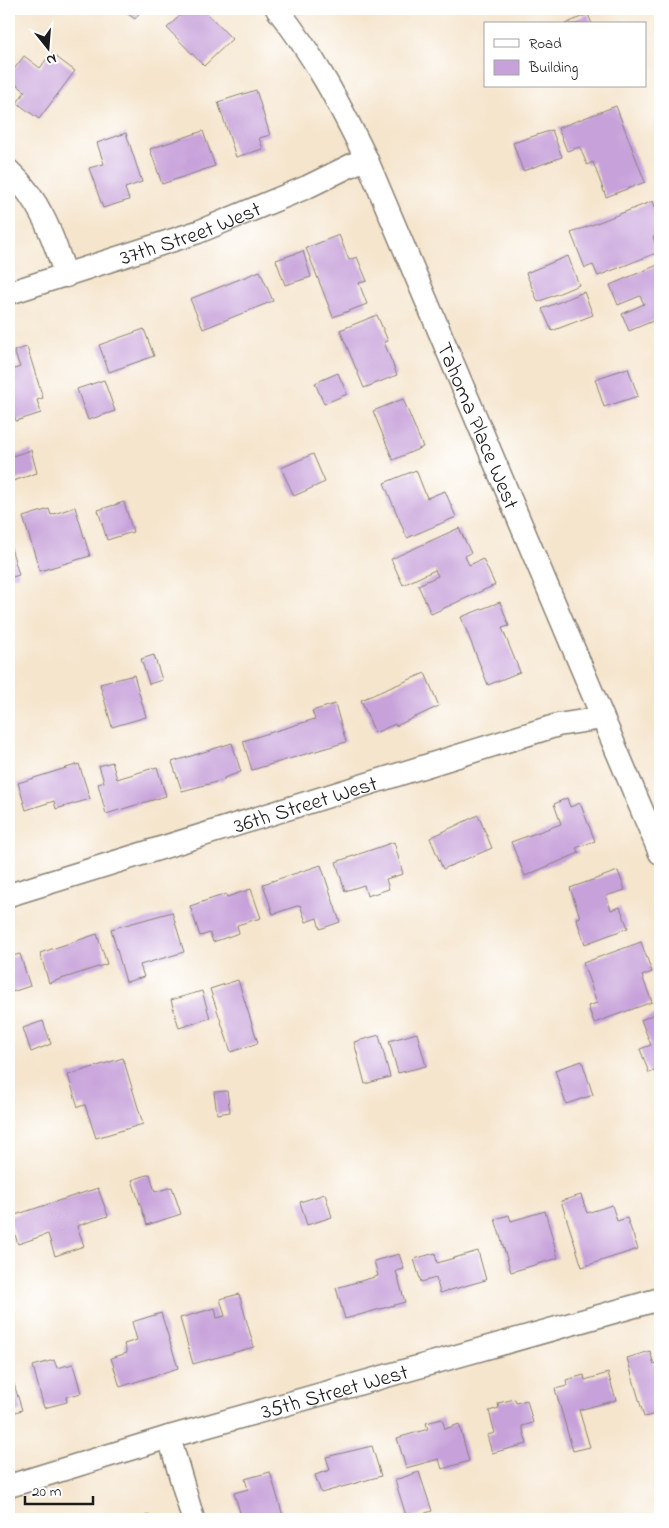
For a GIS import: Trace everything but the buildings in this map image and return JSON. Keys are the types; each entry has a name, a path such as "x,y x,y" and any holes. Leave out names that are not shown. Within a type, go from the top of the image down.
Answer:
{"street":[{"name":"Tahoma Place West","path":"277,9 301,39 319,68 366,158 660,853"},
{"name":"37th Street West","path":"9,293 198,232 307,187 366,158"},
{"path":"9,171 23,185 46,221 66,276"},
{"name":"36th Street West","path":"9,895 558,725 602,718"},
{"name":"35th Street West","path":"9,1486 169,1437 660,1299"},
{"path":"169,1437 193,1519"}]}
